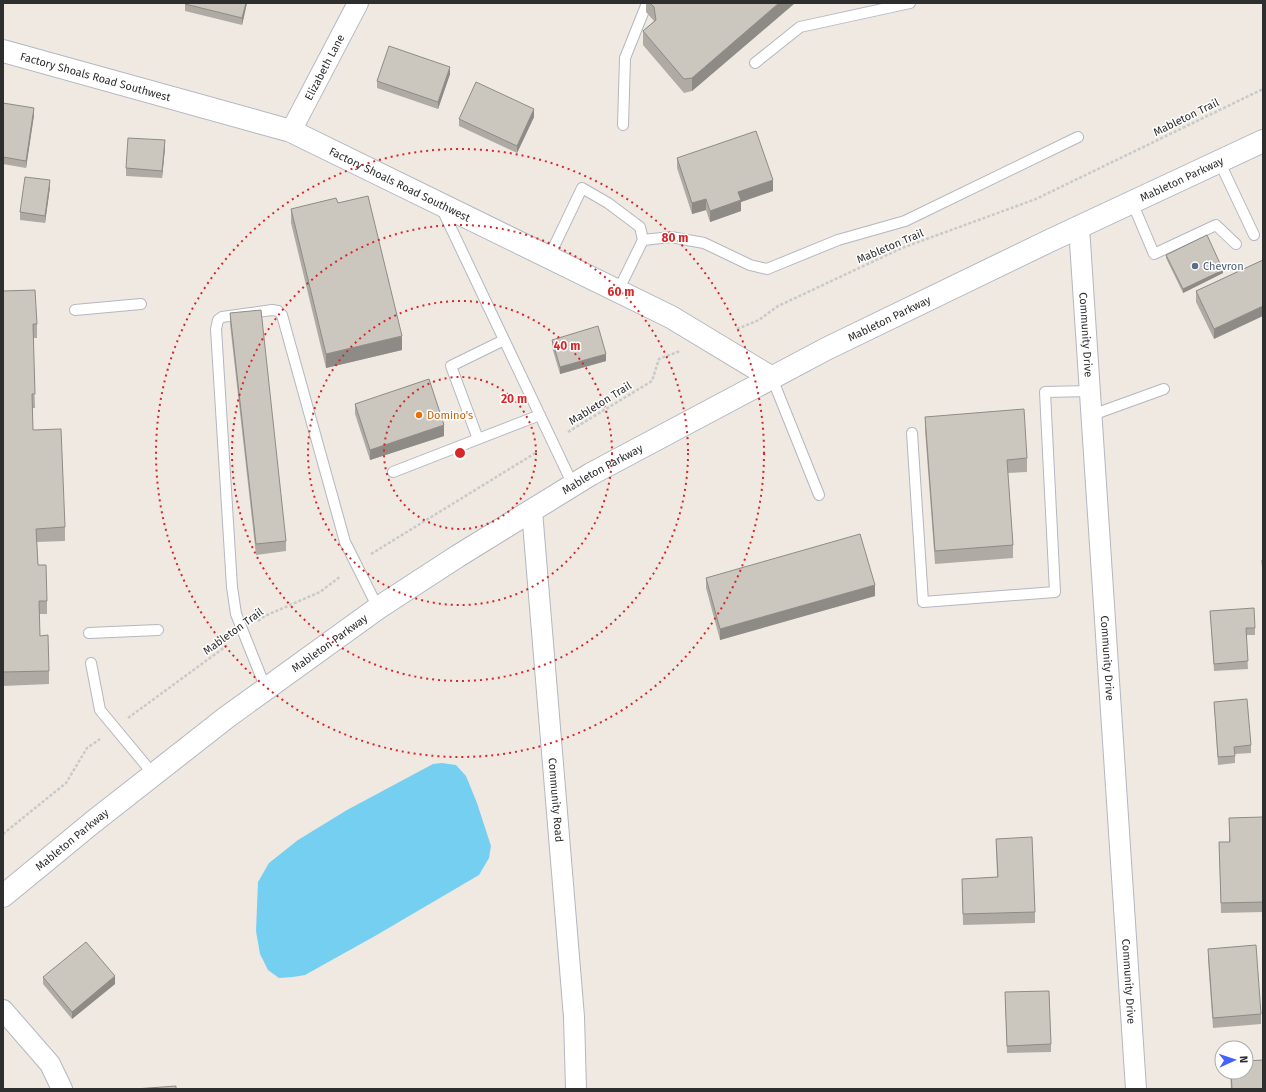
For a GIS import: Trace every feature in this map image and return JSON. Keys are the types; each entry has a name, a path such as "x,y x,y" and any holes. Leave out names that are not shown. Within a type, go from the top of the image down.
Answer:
{"main road":[{"name":"Factory Shoals Road Southwest","path":"3,51 291,131 671,317 772,378"},
{"name":"Mableton Parkway","path":"3,896 227,717 378,608 458,556 591,474 826,348 1263,141"}],"street":[{"name":"Elizabeth Lane","path":"291,131 358,3"},
{"name":"Community Drive","path":"1079,227 1136,1089"},
{"name":"Community Road","path":"532,511 574,1017 576,1089"},
{"path":"3,1010 50,1064 62,1089"}],"lane":[{"path":"623,125 625,58 646,3"},
{"path":"755,63 800,27 910,3"},
{"path":"643,240 671,237 704,243 750,265 768,269 838,240 905,221 1078,137"},
{"path":"1219,161 1254,235"},
{"path":"549,257 582,188 608,203 640,227 643,240 618,291"},
{"path":"1132,202 1154,254 1216,225 1236,244"},
{"path":"439,203 573,485"},
{"path":"75,310 141,304"},
{"path":"266,689 236,614 232,587 216,329 218,320 222,317 272,310 278,311 282,315 345,542 378,608"},
{"path":"478,439 451,366 504,340"},
{"path":"772,378 819,494"},
{"path":"1092,415 1164,389"},
{"path":"912,433 924,602 1055,592 1045,392 1090,391"},
{"path":"393,472 540,415"},
{"path":"89,633 158,630"},
{"path":"91,662 100,710 154,775"}],"path":[{"name":"Mableton Trail","path":"3,834 66,783 87,748 265,616 320,592 356,565 652,381 659,359 759,320 778,306 902,248 1036,199 1263,89"}],"water":[{"path":"442,763 456,765 466,776 477,803 491,846 489,858 479,875 305,975 279,978 268,970 260,954 256,931 258,882 269,863 298,840 347,810 433,764"}],"building":[{"path":"185,3 246,3 242,18"},
{"path":"650,3 779,3 692,78 684,79 643,31 656,20 654,7"},
{"path":"389,46 450,67 438,102 377,81"},
{"path":"476,82 534,109 517,146 459,119"},
{"path":"3,103 34,108 26,161 3,157"},
{"path":"756,131 773,180 738,192 741,200 710,211 706,199 692,203 677,158"},
{"path":"128,138 165,140 162,171 126,168"},
{"path":"25,177 50,180 45,216 20,212"},
{"path":"368,196 402,336 326,354 291,209 336,198 338,203"},
{"name":"Chevron","path":"1207,235 1223,270 1183,289 1166,255"},
{"path":"1263,260 1263,306 1214,329 1196,291"},
{"path":"35,290 37,324 33,324 35,394 32,394 33,430 61,429 65,527 36,529 38,565 46,565 47,601 39,601 40,636 48,635 49,671 3,672 3,291"},
{"path":"261,310 286,541 256,544 230,313"},
{"path":"598,326 606,354 560,367 552,340"},
{"path":"429,379 444,425 370,450 355,404"},
{"path":"1024,409 1027,458 1007,460 1013,545 935,551 925,417"},
{"path":"860,534 875,585 720,629 706,578"},
{"path":"1254,608 1255,628 1246,628 1248,661 1214,664 1210,611"},
{"path":"1247,699 1251,745 1234,747 1235,756 1218,757 1214,702"},
{"path":"1263,817 1263,902 1221,903 1219,842 1230,842 1229,818"},
{"path":"1032,837 1035,912 963,914 962,879 998,877 996,839"},
{"path":"86,942 115,976 72,1012 43,977"},
{"path":"1256,945 1261,1014 1213,1018 1208,949"},
{"path":"1049,991 1051,1044 1007,1046 1005,992"},
{"path":"1263,1060 1263,1089 1232,1089 1231,1080 1254,1080 1254,1061"},
{"path":"176,1086 176,1089 135,1089"}],"place":[{"name":"Chevron","path":"1195,266"},
{"name":"Domino's","path":"419,415"}]}
